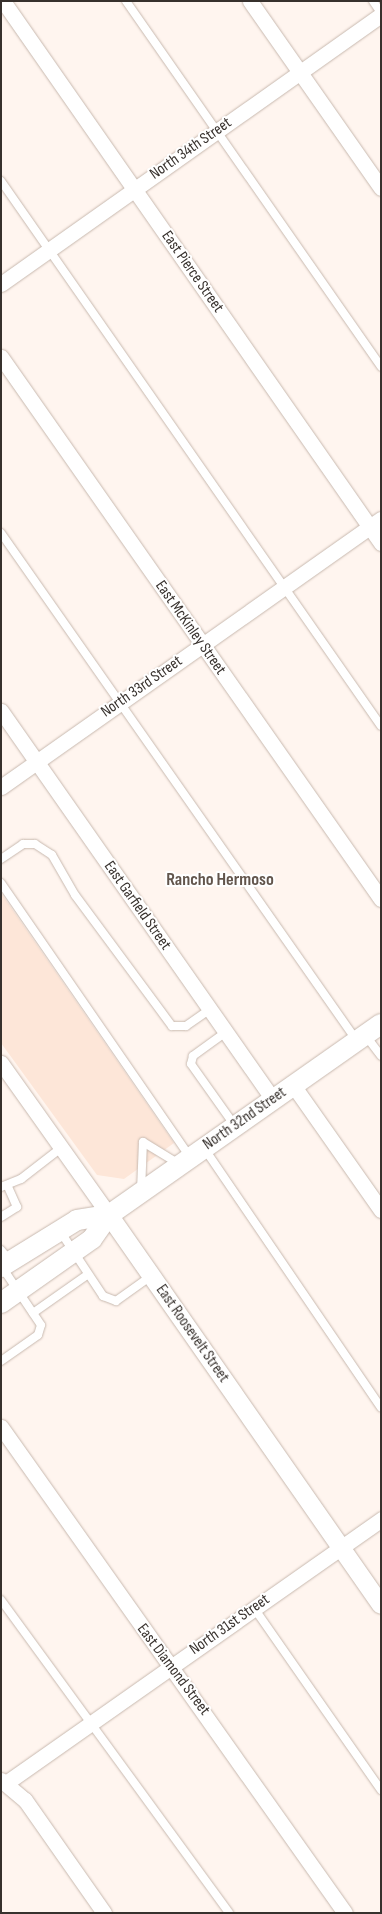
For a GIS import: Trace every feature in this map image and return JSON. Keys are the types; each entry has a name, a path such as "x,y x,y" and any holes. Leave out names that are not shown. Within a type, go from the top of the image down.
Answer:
{"main road":[{"name":"North 32nd Street","path":"1,1303 92,1239 109,1215 368,1033"},
{"name":"North 32nd Street","path":"4,1261 77,1220 109,1215"}],"street":[{"name":"East Pierce Street","path":"3,1 135,189 375,523 381,543"},
{"path":"250,1 381,188"},
{"name":"North 34th Street","path":"1,284 381,14"},
{"name":"East McKinley Street","path":"1,357 381,899"},
{"name":"North 33rd Street","path":"1,787 375,523"},
{"name":"East Garfield Street","path":"1,711 273,1100"},
{"name":"East Roosevelt Street","path":"1,1063 381,1605"},
{"path":"294,1085 381,1210"},
{"name":"East Diamond Street","path":"1,1427 159,1654 173,1665 345,1913"},
{"name":"North 31st Street","path":"4,1782 381,1520"},
{"path":"4,1782 25,1800 104,1913"}],"lane":[{"path":"126,1 381,367"},
{"path":"373,1 381,14"},
{"path":"1,181 50,249 283,589 381,726"},
{"path":"1,533 118,704 368,1033 381,1056"},
{"path":"1,859 23,844 35,844 52,855 75,895 172,1026 186,1026 210,1009"},
{"path":"1,883 192,1157 381,1407"},
{"path":"226,1032 193,1056 191,1064 235,1126"},
{"path":"141,1193 143,1142 192,1157"},
{"path":"1,1217 17,1207 4,1186 61,1148"},
{"path":"60,1231 87,1276 103,1296 116,1301 151,1276"},
{"path":"1,1361 38,1335 41,1325 18,1291 4,1261"},
{"path":"33,1313 87,1276"},
{"path":"1,1600 71,1700 92,1722 229,1913"},
{"path":"254,1608 381,1790"}],"shaded area":[{"path":"1,893 174,1143 124,1179 97,1175 1,1043"}],"district":[{"name":"Rancho Hermoso","path":"220,880"}]}
